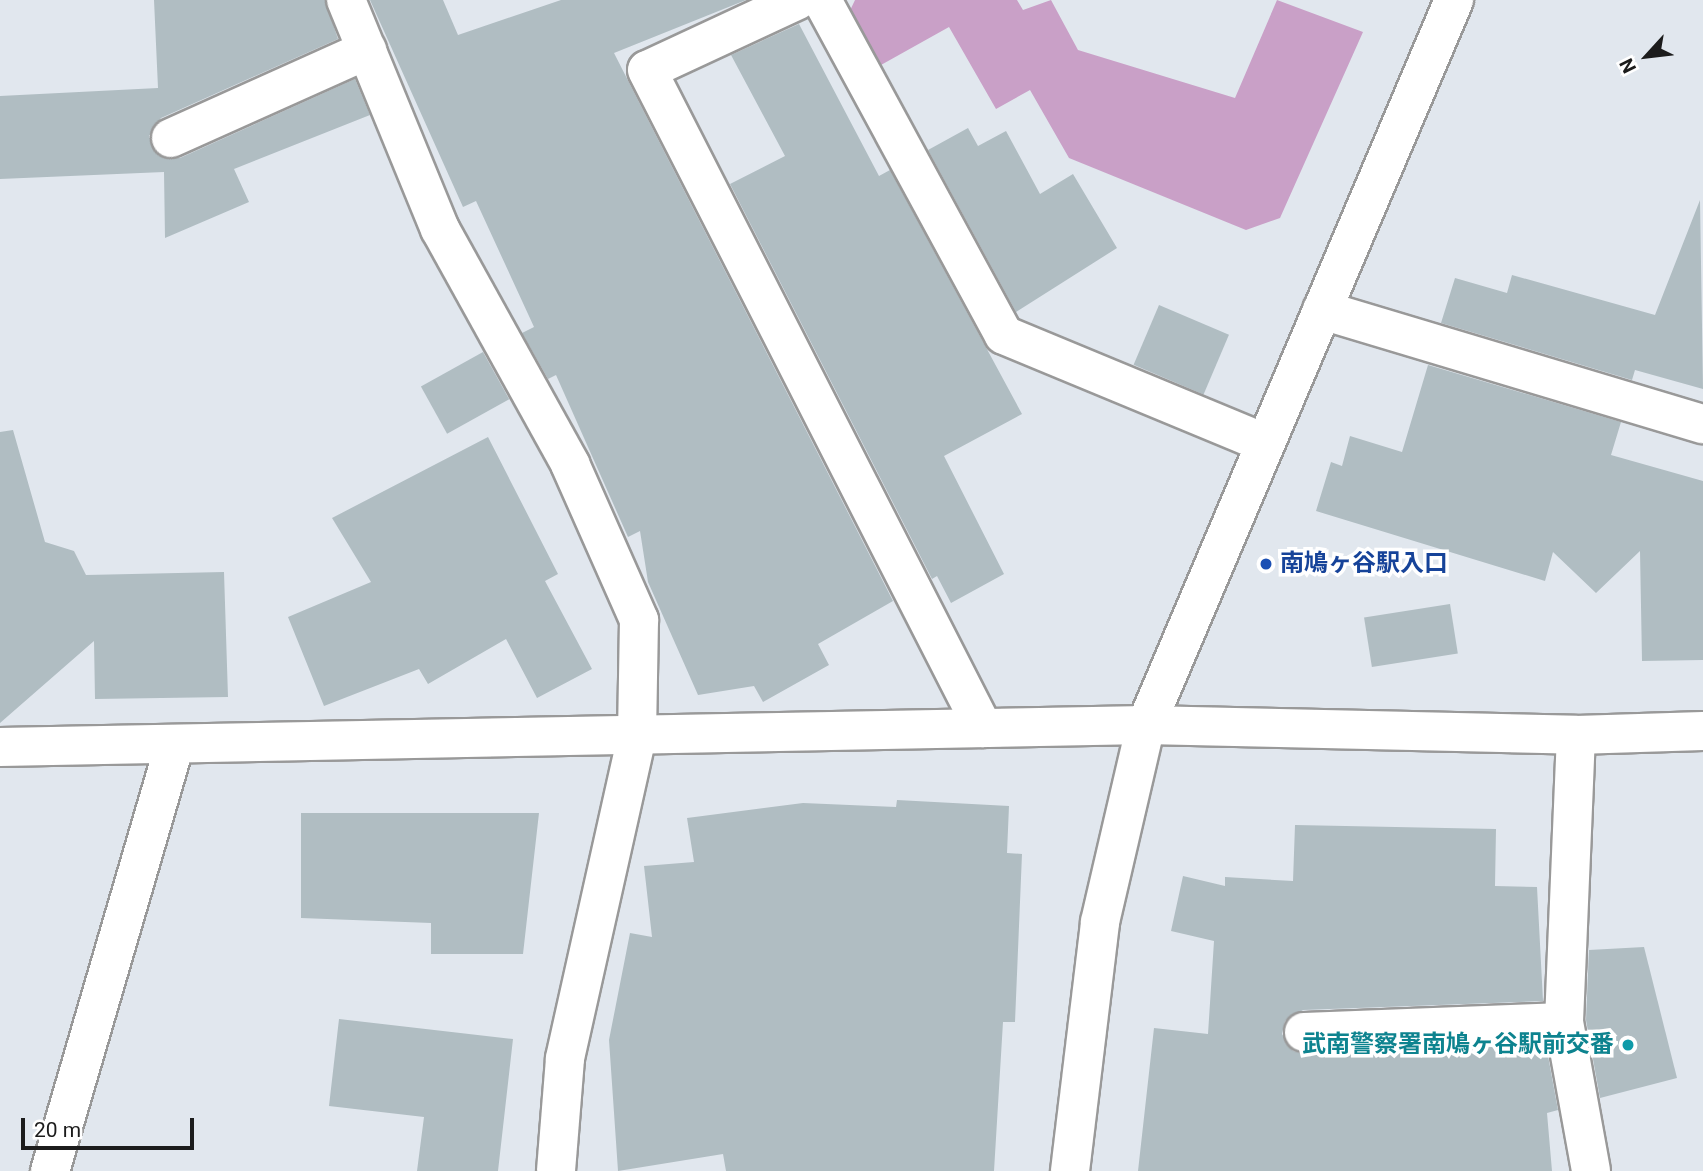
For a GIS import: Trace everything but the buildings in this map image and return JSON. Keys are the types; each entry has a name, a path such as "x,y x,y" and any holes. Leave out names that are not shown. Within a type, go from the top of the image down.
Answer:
{"street":[{"path":"346,0 440,229 570,464 639,620 637,736 565,1059 556,1171"},
{"path":"797,0 647,70 984,728"},
{"path":"822,0 1004,335 1265,443"},
{"path":"1070,1171 1100,922 1146,725 1454,0"},
{"path":"171,138 367,50"},
{"path":"1322,310 1703,424"},
{"path":"0,747 174,746 1146,725 1666,736 1703,731"},
{"path":"1576,735 1563,1022 1591,1171"},
{"path":"1666,736 1703,758"},
{"path":"50,1171 174,746"},
{"path":"1304,1032 1563,1022"}],"shaded area":[{"path":"855,0 1017,0 1023,10 1051,0 1078,50 1235,98 1277,0 1363,32 1280,218 1246,230 1069,158 1030,90 996,109 949,27 872,70 846,19"}],"place":[{"name":"南鳩ヶ谷駅入口","path":"1266,564"},
{"name":"武南警察署南鳩ヶ谷駅前交番","path":"1628,1045"}]}
